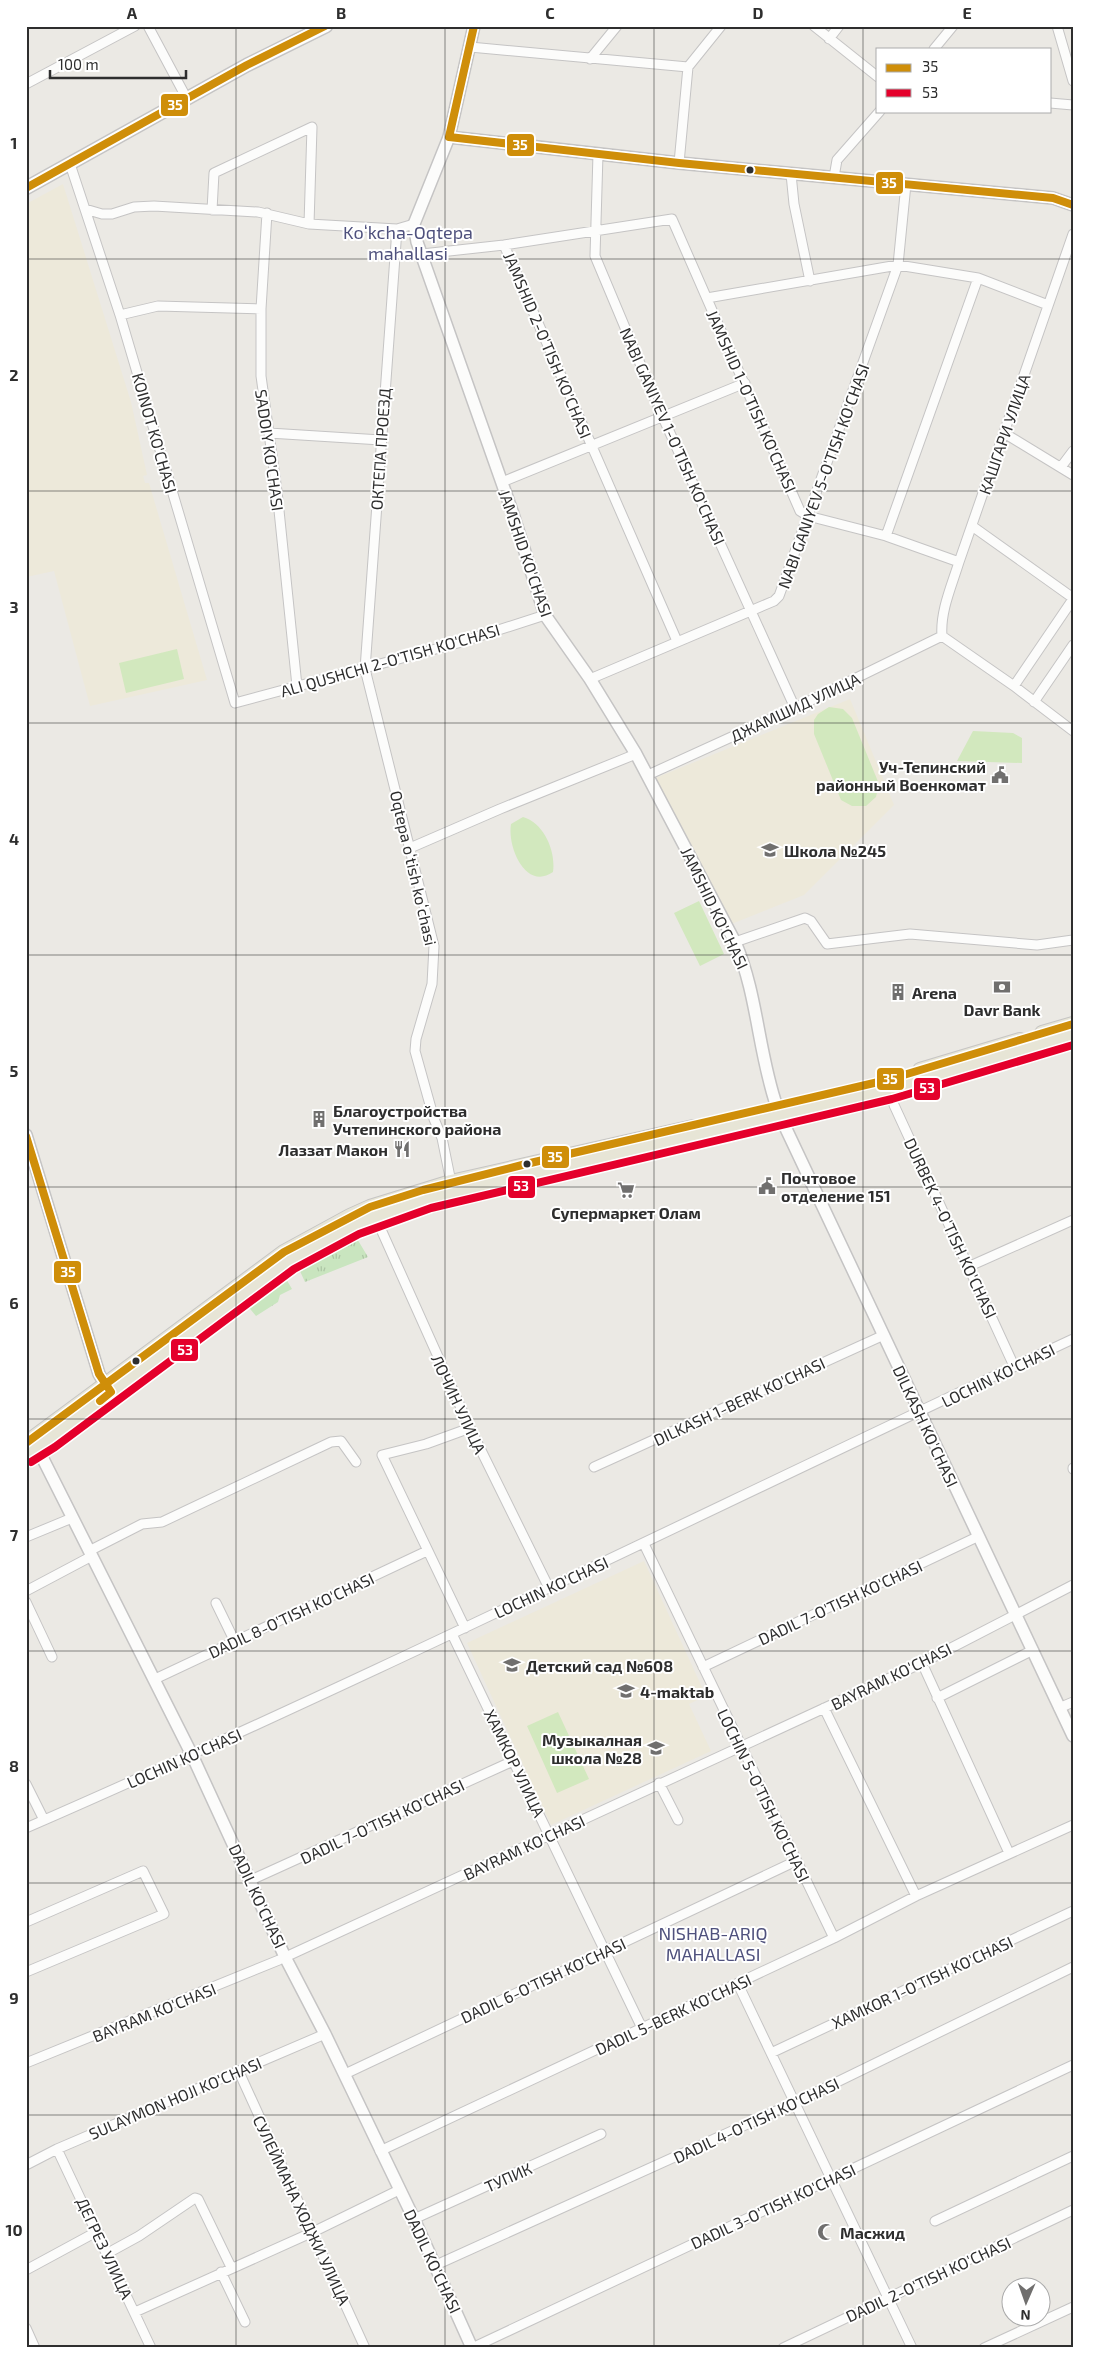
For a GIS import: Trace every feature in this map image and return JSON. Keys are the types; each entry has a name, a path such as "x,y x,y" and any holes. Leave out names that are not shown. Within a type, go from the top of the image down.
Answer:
{"main road":[{"path":"26,188 247,65 326,26"},
{"path":"889,1084 1073,1024"},
{"path":"30,1446 108,1388 289,1261 372,1212 452,1187 778,1112 1073,1034"}],"street":[{"path":"26,84 135,26"},
{"path":"148,26 187,99"},
{"path":"85,209 102,214 112,214 134,207 147,206 267,213 308,224 396,230 414,224 449,137 474,26"},
{"path":"590,59 617,26"},
{"path":"680,163 688,67 721,26"},
{"path":"814,26 876,75"},
{"path":"829,39 839,26"},
{"path":"935,48 953,26"},
{"path":"1057,26 1073,81"},
{"path":"470,47 688,67"},
{"path":"1052,103 1073,105"},
{"path":"834,177 837,160 879,112"},
{"path":"212,210 214,173 312,127 308,224"},
{"path":"449,137 680,163 1053,198 1073,205"},
{"name":"NABI GANIYEV 1-O'TISH KO'CHASI","path":"598,154 594,229 595,256 662,416 795,708"},
{"name":"KOINOT KO'CHASI","path":"70,164 120,315 235,703"},
{"path":"791,174 794,204 810,280"},
{"name":"NABI GANIYEV 5-O'TISH KO'CHASI","path":"590,679 774,601 779,596 898,265 906,184"},
{"name":"SADOIY KO'CHASI","path":"267,213 261,308 261,376 297,686"},
{"name":"JAMSHID 1-O'TISH KO'CHASI","path":"594,229 672,219 800,511 808,516"},
{"name":"JAMSHID KO'CHASI","path":"414,224 422,254 502,482 545,615 590,679 636,754 735,942 746,967 760,1030 768,1081 778,1112"},
{"path":"422,254 504,245 594,229"},
{"name":"ОКТЕПА ПРОЕЗД","path":"365,669 396,230"},
{"name":"КАШГАРИ УЛИЦА","path":"942,636 941,626 946,604 959,562 1073,234"},
{"name":"JAMSHID 2-O'TISH KO'CHASI","path":"504,245 677,641"},
{"path":"707,298 898,265 978,278 1048,305"},
{"path":"886,536 978,278"},
{"path":"120,315 158,306 261,308"},
{"name":"JAMSHID 2-O'TISH KO'CHASI","path":"502,482 745,383"},
{"path":"1004,432 1073,475"},
{"path":"269,433 381,440"},
{"path":"1061,467 1073,451"},
{"path":"808,516 886,536 959,562"},
{"path":"972,526 1073,599 1014,686"},
{"name":"ALI QUSHCHI 2-O'TISH KO'CHASI","path":"235,703 365,669 545,615"},
{"path":"942,636 1014,686 1073,732"},
{"name":"ДЖАМШИД УЛИЦА","path":"648,775 795,708 942,636"},
{"path":"1034,702 1073,645"},
{"name":"Oqtepa oʻtish koʻchasi","path":"365,669 434,946 432,984 416,1039 415,1051 434,1119 442,1138 452,1187"},
{"path":"410,848 636,754"},
{"path":"735,942 805,918 811,921 826,944 910,934 1037,945 1073,940"},
{"name":"DURBEK 4-O'TISH KO'CHASI","path":"889,1084 894,1105 970,1266 1014,1366"},
{"name":"DILKASH KO'CHASI","path":"778,1112 977,1537 1073,1736"},
{"path":"27,1140 99,1374 108,1388"},
{"name":"ЛОЧИН УЛИЦА","path":"372,1212 470,1428 550,1588"},
{"path":"970,1266 1073,1220"},
{"name":"DILKASH 1-BERK KO'CHASI","path":"594,1467 884,1335"},
{"name":"LOCHIN KO'CHASI","path":"26,1828 192,1755 465,1628 1073,1339"},
{"path":"465,1628 382,1455 426,1444 470,1428"},
{"path":"26,1591 142,1524 162,1522 331,1442 340,1441 356,1462"},
{"name":"DADIL KO'CHASI","path":"30,1446 72,1518 155,1679 251,1880 285,1957 345,2074 436,2265 472,2348"},
{"path":"26,1537 72,1518"},
{"name":"DADIL 7-O'TISH KO'CHASI","path":"703,1667 977,1537"},
{"name":"LOCHIN 5-O'TISH KO'CHASI","path":"644,1544 834,1938"},
{"name":"DADIL 8-O'TISH KO'CHASI","path":"155,1679 427,1551"},
{"name":"BAYRAM KO'CHASI","path":"26,2063 285,1957 922,1663 1073,1585"},
{"path":"26,1602 52,1657"},
{"path":"216,1603 235,1642"},
{"name":"ХАМКОР УЛИЦА","path":"452,1634 642,2028"},
{"path":"937,1698 1032,1650"},
{"path":"922,1663 1009,1853"},
{"path":"1059,1708 1073,1702"},
{"path":"824,1708 916,1896"},
{"name":"DADIL 7-O'TISH KO'CHASI","path":"251,1880 513,1761"},
{"path":"659,1783 678,1820"},
{"path":"26,1784 44,1820"},
{"name":"DADIL 5-BERK KO'CHASI","path":"380,2150 738,1984 916,1896 1073,1825"},
{"name":"DADIL 6-O'TISH KO'CHASI","path":"345,2074 796,1861"},
{"path":"26,1922 143,1871 164,1914 26,1972"},
{"name":"XAMKOR 1-O'TISH KO'CHASI","path":"771,2053 1073,1911"},
{"name":"DADIL 4-O'TISH KO'CHASI","path":"436,2265 796,2102 1073,1967"},
{"path":"738,1984 890,2298 912,2348"},
{"name":"SULAYMON HOJI KO'CHASI","path":"26,2165 57,2149 325,2034"},
{"name":"DADIL 3-O'TISH KO'CHASI","path":"472,2348 1073,2065"},
{"name":"СУЛЕЙМАНА ХОДЖИ УЛИЦА","path":"239,2072 366,2348"},
{"name":"ТУПИК","path":"414,2219 601,2134"},
{"name":"ДЕГРЕЗ УЛИЦА","path":"57,2149 98,2231 152,2348"},
{"path":"935,2221 1073,2156"},
{"path":"135,2312 231,2267 313,2232 399,2190"},
{"path":"108,2252 140,2236 195,2198 198,2199 231,2267"},
{"name":"DADIL 2-O'TISH KO'CHASI","path":"783,2348 1073,2210"},
{"path":"26,2270 98,2231"},
{"path":"221,2272 245,2322"},
{"path":"984,2348 1073,2307"},
{"path":"26,2328 35,2348"}],"shaded area":[{"path":"63,184 131,402 147,475 143,476 145,483 149,483 207,680 90,706 54,571 26,577 26,204"},
{"name":"Школа №245","path":"850,699 894,805 804,895 729,925 653,779"},
{"name":"4-maktab","path":"644,1561 706,1696 689,1704 711,1751 551,1825 467,1643"}],"green space":[{"path":"177,649 184,679 126,693 119,663"},
{"path":"829,707 843,709 852,718 879,784 876,797 866,806 852,806 841,800 814,734 814,720 818,714"},
{"path":"973,731 1013,733 1022,738 1022,763 957,761"},
{"path":"523,817 537,825 547,839 553,855 553,872 543,876 534,876 520,864 512,844 511,824"},
{"path":"699,901 724,954 700,966 674,913"},
{"path":"356,1237 368,1257 305,1282 299,1269"},
{"path":"285,1277 292,1289 280,1295 278,1302 256,1316 246,1304"},
{"path":"558,1712 589,1779 557,1793 527,1726"}],"transit line":[{"name":"35","path":"26,188 247,65 325,26"},
{"name":"35","path":"474,26 449,137 679,163 1053,198 1073,205"},
{"name":"35","path":"26,1443 284,1252 370,1207 423,1190 526,1164 887,1080 1073,1024"},
{"name":"53","path":"31,1462 55,1447 294,1269 359,1234 431,1208 892,1099 1073,1045"},
{"name":"35","path":"26,1136 99,1374 111,1392 100,1401"}],"place":[{"name":"Уч-Тепинский районный Военкомат","path":"1000,775"},
{"name":"Школа №245","path":"770,850"},
{"name":"Davr Bank","path":"1002,987"},
{"name":"Arena","path":"898,992"},
{"name":"Благоустройства Учтепинского района","path":"319,1119"},
{"name":"Лаззат Макон","path":"402,1149"},
{"name":"Почтовое отделение 151","path":"767,1186"},
{"name":"Супермаркет Олам","path":"626,1190"},
{"name":"Детский сад №608","path":"512,1665"},
{"name":"4-maktab","path":"626,1691"},
{"name":"Музыкалная школа №28","path":"656,1748"},
{"name":"Масжид","path":"826,2232"}],"district":[{"name":"Koʻkcha-Oqtepa mahallasi","path":"408,242"},
{"name":"NISHAB-ARIQ MAHALLASI","path":"713,1944"}]}
